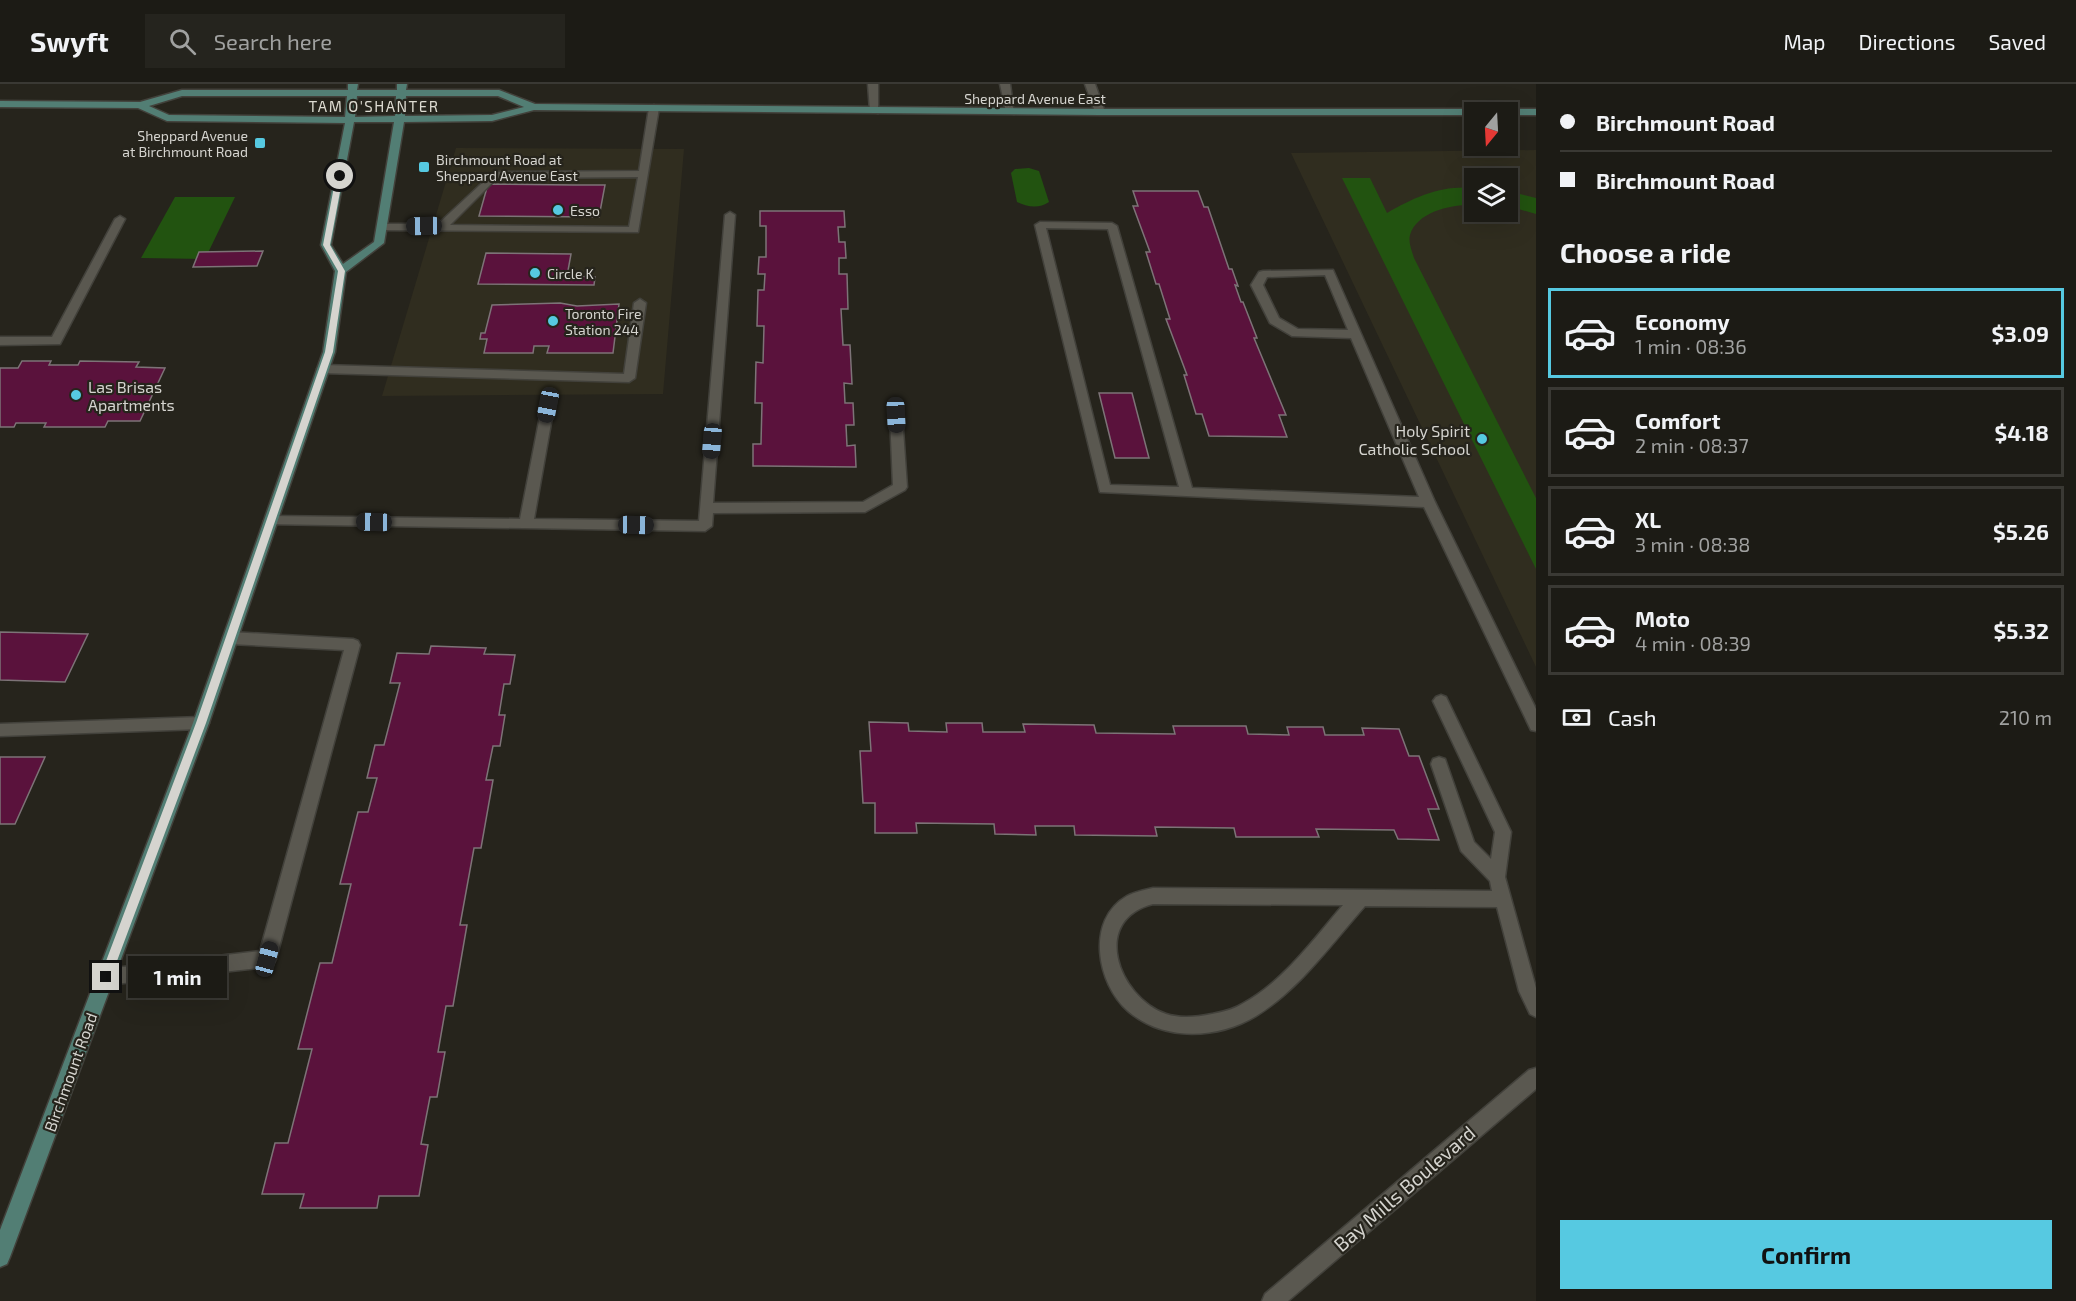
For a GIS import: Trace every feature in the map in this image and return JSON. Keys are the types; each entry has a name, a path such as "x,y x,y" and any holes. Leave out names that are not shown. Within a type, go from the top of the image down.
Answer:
{"main road":[{"name":"Sheppard Avenue East","path":"0,104 140,105 182,93 352,88 499,93 534,106"},
{"path":"352,88 350,120 326,245 341,271 379,243 384,226 400,118 401,89"},
{"name":"Sheppard Avenue East","path":"140,105 167,118 350,120 492,118 534,106 1011,112 1536,112"},
{"name":"Birchmount Road","path":"0,1257 201,723 329,352 341,271"}],"street":[{"path":"873,84 875,111"},
{"path":"1005,84 1011,112"},
{"path":"1090,84 1100,112"},
{"path":"384,226 634,230 654,108"},
{"path":"442,226 494,175 524,180 644,174"},
{"path":"270,521 705,526 730,215"},
{"path":"508,228 512,216"},
{"path":"562,229 565,217"},
{"path":"0,341 56,341 120,219"},
{"path":"1187,492 1112,226 1040,225 1105,489 1428,502"},
{"path":"1355,334 1296,333 1274,320 1257,285 1263,274 1329,272 1428,502 1536,724"},
{"path":"323,369 628,378 640,303"},
{"path":"526,524 548,405"},
{"path":"706,508 865,507 900,487 896,415"},
{"path":"106,977 267,959 353,645 230,638"},
{"path":"1441,701 1503,832 1497,877 1528,991 1536,1008"},
{"path":"0,730 201,723"},
{"path":"1439,764 1467,846 1497,877"},
{"path":"1361,898 1286,979 1249,1011 1213,1025 1165,1023 1133,1004 1112,973 1107,944 1114,920 1130,903 1153,896 1503,899"},
{"name":"Bay Mills Boulevard","path":"1272,1301 1536,1077"}],"shaded area":[{"path":"456,148 684,149 663,394 382,396"},
{"name":"Holy Spirit Catholic School","path":"1518,150 1536,150 1536,667 1291,153 1464,151 1464,156 1518,156"}],"green space":[{"path":"1029,168 1039,171 1049,202 1041,206 1017,202 1011,173 1015,169"},
{"path":"1342,178 1370,178 1387,213 1429,193 1450,188 1464,188 1464,206 1446,208 1420,220 1410,235 1410,244 1414,258 1536,498 1536,569"},
{"path":"1518,194 1536,198 1536,214 1518,209"},
{"path":"175,197 235,197 205,259 141,258"}],"building":[{"path":"488,184 605,185 599,217 479,216"},
{"path":"1133,191 1198,191 1204,207 1208,207 1229,269 1232,269 1238,286 1235,285 1241,302 1243,302 1257,338 1254,338 1286,415 1279,415 1287,437 1209,436 1202,414 1196,414 1184,375 1187,375 1166,319 1170,319 1146,252 1150,252 1133,206 1138,206"},
{"path":"760,211 844,211 845,227 838,227 839,242 845,242 846,258 839,258 839,274 847,274 848,309 841,309 843,345 850,345 852,384 844,383 845,403 853,403 854,425 846,425 847,446 855,445 856,467 753,466 753,444 761,444 762,403 755,403 756,362 763,363 764,326 757,326 758,290 764,290 765,274 758,274 759,257 766,257 766,226 760,226"},
{"path":"263,251 257,266 193,267 199,252"},
{"path":"486,253 571,254 567,276 595,277 594,285 478,284"},
{"name":"Toronto Fire Station 244","path":"560,303 577,306 619,304 613,353 547,353 549,346 534,346 533,353 484,353 487,339 480,339 481,333 485,333 492,305"},
{"name":"Las Brisas Apartments","path":"22,361 51,361 49,365 78,365 80,361 139,362 136,367 165,368 140,421 108,421 105,427 44,427 46,423 16,423 14,427 0,427 0,368 18,368"},
{"path":"1099,393 1132,393 1149,458 1115,458"},
{"path":"0,632 88,634 65,682 0,680"},
{"path":"431,646 486,648 484,654 515,655 510,684 504,684 499,715 505,715 500,746 493,746 486,780 493,780 481,848 474,848 460,925 467,925 453,1006 446,1006 438,1052 445,1052 437,1097 430,1097 421,1144 428,1145 419,1196 379,1196 377,1208 300,1208 304,1194 262,1194 275,1143 288,1143 312,1049 298,1049 320,963 332,963 351,884 340,884 358,812 368,812 377,778 367,778 375,745 384,745 400,683 390,683 397,653 429,654"},
{"path":"869,722 908,723 909,731 947,732 946,723 982,723 983,732 1025,732 1023,724 1094,725 1096,733 1175,734 1173,726 1246,726 1248,734 1289,735 1287,727 1323,727 1325,735 1364,735 1362,728 1399,729 1409,756 1419,756 1439,809 1428,809 1439,840 1398,839 1394,830 1316,829 1319,837 1236,837 1234,828 1155,827 1157,836 1075,835 1074,826 1035,826 1036,835 995,834 994,824 916,823 917,833 875,833 875,803 863,803 860,751 871,751"},
{"path":"0,757 45,757 15,824 0,824"}],"place":[{"name":"Sheppard Avenue at Birchmount Road","path":"260,143"},
{"name":"Birchmount Road at Sheppard Avenue East","path":"424,167"},
{"name":"Esso","path":"558,210"},
{"name":"Circle K","path":"535,273"},
{"name":"Toronto Fire Station 244","path":"553,321"},
{"name":"Las Brisas Apartments","path":"76,395"},
{"name":"Holy Spirit Catholic School","path":"1482,439"}],"district":[{"name":"TAM O'SHANTER","path":"374,106"}],"route":[{"path":"106,977 201,723 329,352 341,271 326,245 340,176"}]}
